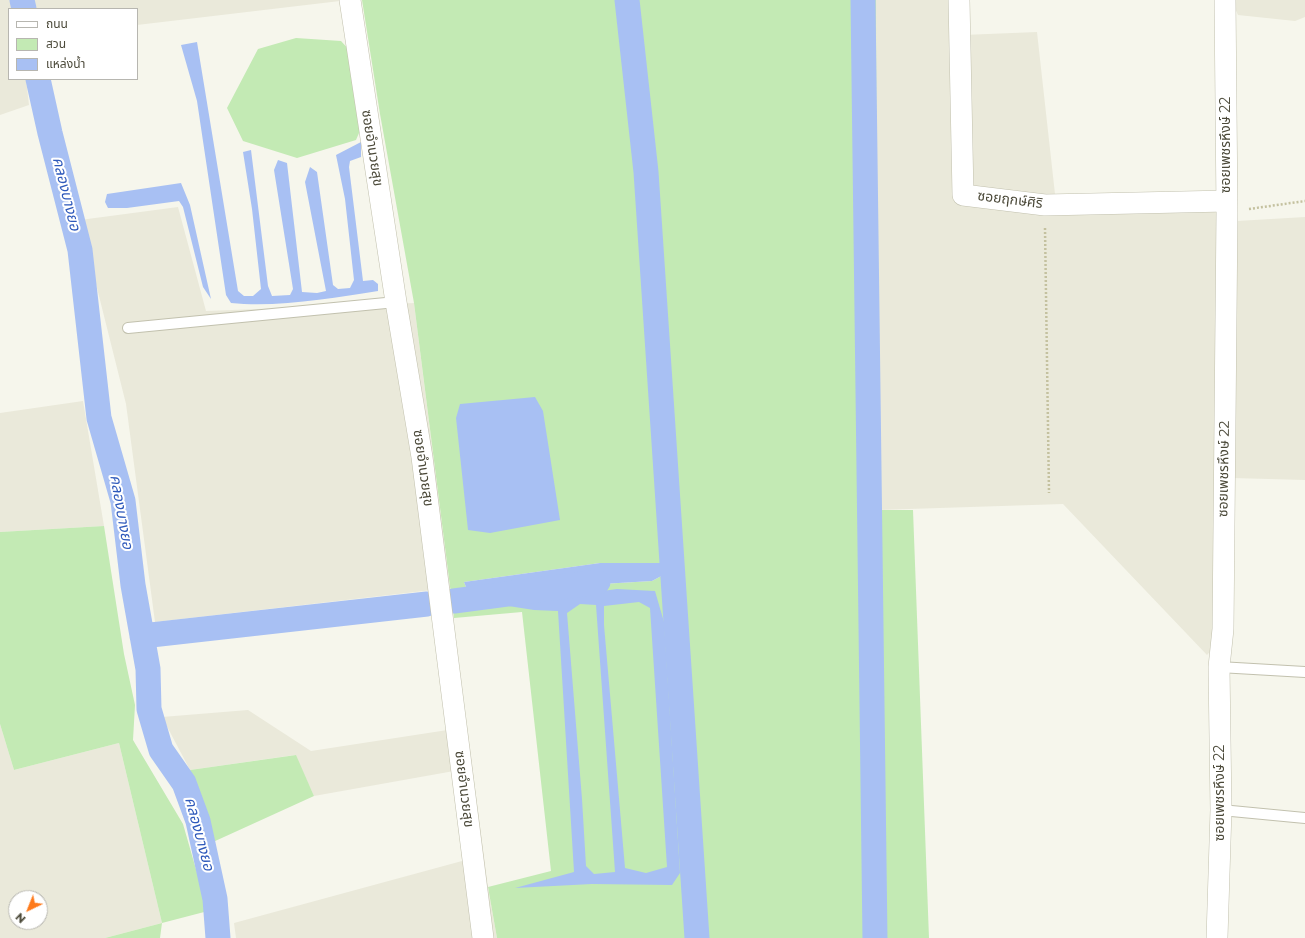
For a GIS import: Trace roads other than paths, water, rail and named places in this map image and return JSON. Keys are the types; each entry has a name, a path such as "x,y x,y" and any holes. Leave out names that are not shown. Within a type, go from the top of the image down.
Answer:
{"street":[{"name":"ซอยอำนวยสุข","path":"350,0 396,302 422,457 483,938"},
{"name":"ซอยฤกษ์ศิริ","path":"959,0 963,195 1045,205 1227,207"},
{"name":"ซอยเพชรหึงษ์ 22","path":"1217,938 1221,810 1219,667 1222,629 1227,207 1225,0"}],"lane":[{"path":"128,328 396,302"},
{"path":"1219,667 1305,672"},
{"path":"1221,810 1305,818"}],"water":[{"path":"197,42 238,291 244,296 253,296 261,289 252,209 243,152 251,150 268,286 272,296 290,295 293,289 274,170 278,160 287,163 302,292 317,293 326,291 305,182 310,167 317,172 333,285 338,289 350,288 354,280 345,199 336,155 361,142 361,157 350,161 349,167 363,281 373,280 378,284 378,291 285,303 231,303 226,295 197,101 181,45"},
{"path":"181,183 190,205 211,299 203,287 183,207 179,201 127,208 108,208 105,202 107,194"},
{"path":"535,397 543,411 560,520 490,533 468,530 456,418 460,404"},
{"path":"600,563 662,563 667,573 652,581 468,592 464,582"},
{"path":"617,589 655,591 664,622 680,873 672,885 592,884 515,888 574,872 558,611 534,610 502,605","holes":["639,602 650,608 667,867 646,873 625,868 604,625 604,606","580,604 596,605 615,872 594,874 586,866 567,613"]}],"waterway":[{"name":"คลองบางยอ","path":"22,0 24,8"},
{"path":"627,0 646,172 697,938"},
{"path":"863,0 875,938"},
{"name":"คลองบางยอ","path":"38,80 50,133 80,250 99,418 123,501 133,585 148,669 149,709 161,750 184,783 198,821 215,899 218,938"},
{"path":"454,601 598,582"},
{"path":"142,636 427,604"}]}
